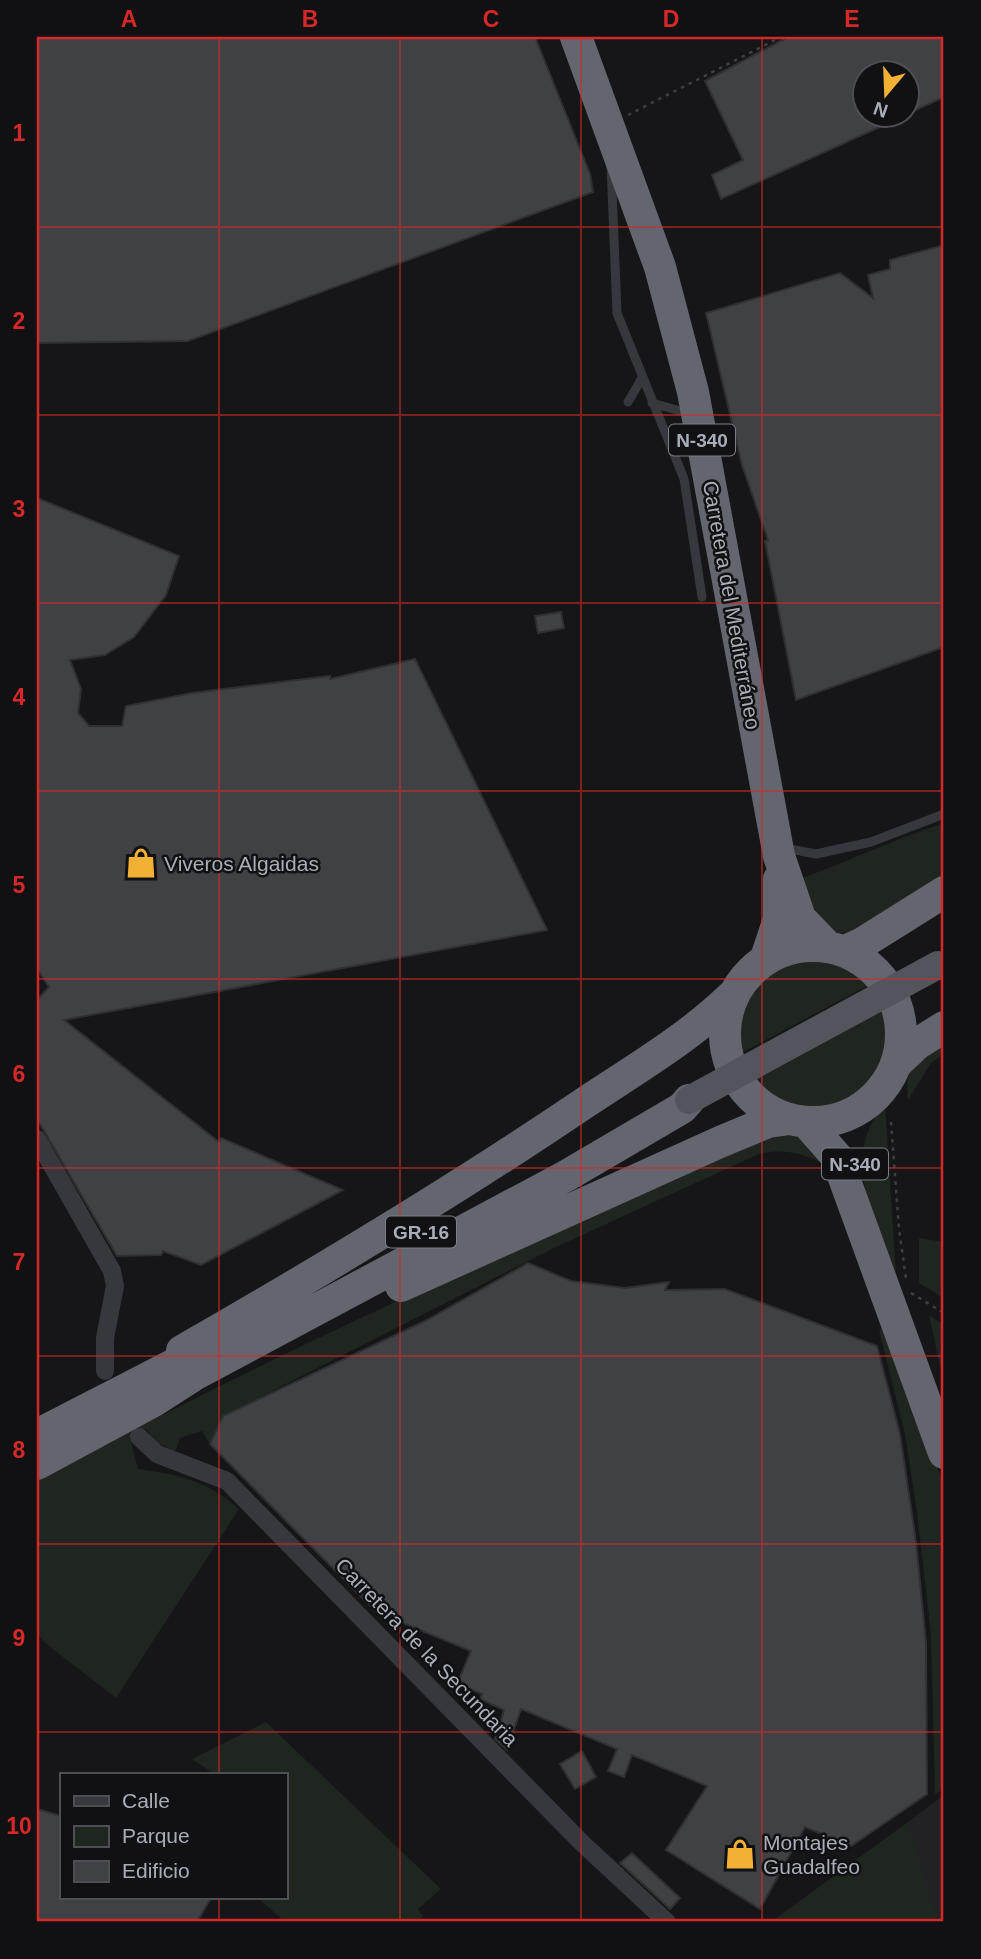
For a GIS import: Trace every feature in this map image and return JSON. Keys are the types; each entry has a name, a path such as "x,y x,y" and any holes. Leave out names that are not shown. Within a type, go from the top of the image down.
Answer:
{"highway":[{"name":"Carretera del Mediterráneo","path":"576,37 612,128 660,267 697,416 778,852 800,918 836,948"},
{"name":"Carretera del Mediterráneo","path":"766,958 779,919 778,852"},
{"path":"836,948 861,944 944,892"},
{"name":"N-340","path":"863,1224 853,1151 879,1114 885,1087 898,1062 902,1036 899,1009 887,984 868,964 836,948 806,945 785,950 766,958 747,975 733,995 725,1020 725,1046 732,1071 746,1092 766,1109 798,1121 836,1156 863,1224 944,1453"},
{"path":"156,1371 181,1352 410,1216 552,1125 709,1018 733,995"},
{"path":"898,1062 917,1044 944,1027"},
{"name":"GR-16","path":"37,1435 571,1153 678,1100 689,1100"},
{"name":"GR-16","path":"37,1464 152,1402 194,1375 566,1176 682,1108 689,1100"},
{"name":"N-340","path":"798,1121 879,1114"},
{"path":"152,1402 720,1142 768,1122 798,1121"}],"main road":[{"name":"GR-16","path":"689,1100 938,965"}],"street":[{"path":"37,1139 112,1271 115,1286 105,1338 105,1371"},
{"name":"Carretera de la Secundaria","path":"139,1437 157,1454 226,1481 552,1814 667,1922"}],"lane":[{"path":"612,128 610,180 617,313 684,479 702,597"},
{"path":"628,402 642,378"},
{"path":"652,403 697,416"},
{"path":"778,852 816,854 871,842 944,814"}],"path":[{"path":"612,128 632,113 781,37"},
{"path":"879,1114 906,1279"},
{"path":"908,1292 944,1313"}],"shaded area":[{"path":"944,1795 944,1922 772,1922 908,1822"}],"green space":[{"path":"944,823 944,878 860,929 838,934 815,920 800,879"},
{"path":"814,959 843,965 869,985 743,1052 739,1034 740,1017 755,988 781,968"},
{"path":"883,1009 886,1040 878,1066 863,1087 843,1101 820,1108 796,1108 773,1098 754,1079"},
{"path":"944,1039 944,1054 931,1063 908,1100 908,1078 914,1063"},
{"path":"885,1105 896,1274 871,1211 863,1166 864,1144 872,1123"},
{"path":"787,1131 801,1135 826,1165 793,1153 759,1154 558,1246 223,1416 210,1444 202,1431 180,1438 175,1452 156,1442 146,1429 130,1438 138,1469 192,1480 215,1491 239,1509 116,1698 45,1643 37,1633 37,1481 221,1386 408,1296"},
{"path":"919,1238 944,1242 944,1298 919,1283"},
{"path":"929,1315 944,1325 944,1385"},
{"path":"887,1325 910,1401 944,1484 944,1789 935,1794 931,1634 905,1434 879,1330"},
{"path":"266,1722 441,1889 418,1909 423,1916 419,1922 285,1922 259,1899 287,1899 287,1773 213,1773 192,1759"},
{"path":"908,1822 938,1922 771,1922"}],"building":[{"path":"37,37 535,37 590,174 593,192 188,341 37,343"},
{"path":"788,37 944,37 944,97 922,107 922,60 852,60 852,130 873,130 721,199 712,175 743,160 705,81"},
{"path":"944,245 944,647 796,700 765,541 768,540 742,465 706,313 840,273 873,298 868,275 890,269 890,260"},
{"path":"37,498 179,556 166,595 134,637 105,655 70,660 81,689 78,713 89,726 122,726 126,706 192,693 330,676 330,679 415,659 547,930 64,1020 219,1142 221,1138 343,1190 201,1265 163,1251 161,1255 117,1256 37,1119 37,1000 49,987 37,969"},
{"path":"561,612 564,628 538,633 535,616"},
{"path":"528,1263 571,1281 625,1288 669,1282 665,1290 725,1289 877,1346 900,1434 916,1542 926,1643 927,1794 851,1846 805,1827 760,1909 666,1850 707,1786 632,1755 624,1777 608,1771 617,1749 521,1709 507,1750 495,1739 504,1710 480,1699 482,1694 457,1684 471,1651 376,1612 210,1444 223,1416 425,1321"},
{"path":"582,1751 596,1777 575,1789 560,1764"},
{"path":"37,1809 60,1816 60,1899 210,1899 197,1922 37,1922"},
{"path":"632,1853 680,1898 670,1909 620,1863"}],"place":[{"name":"Viveros Algaidas","path":"141,863"},
{"name":"Montajes Guadalfeo","path":"740,1854"}]}
